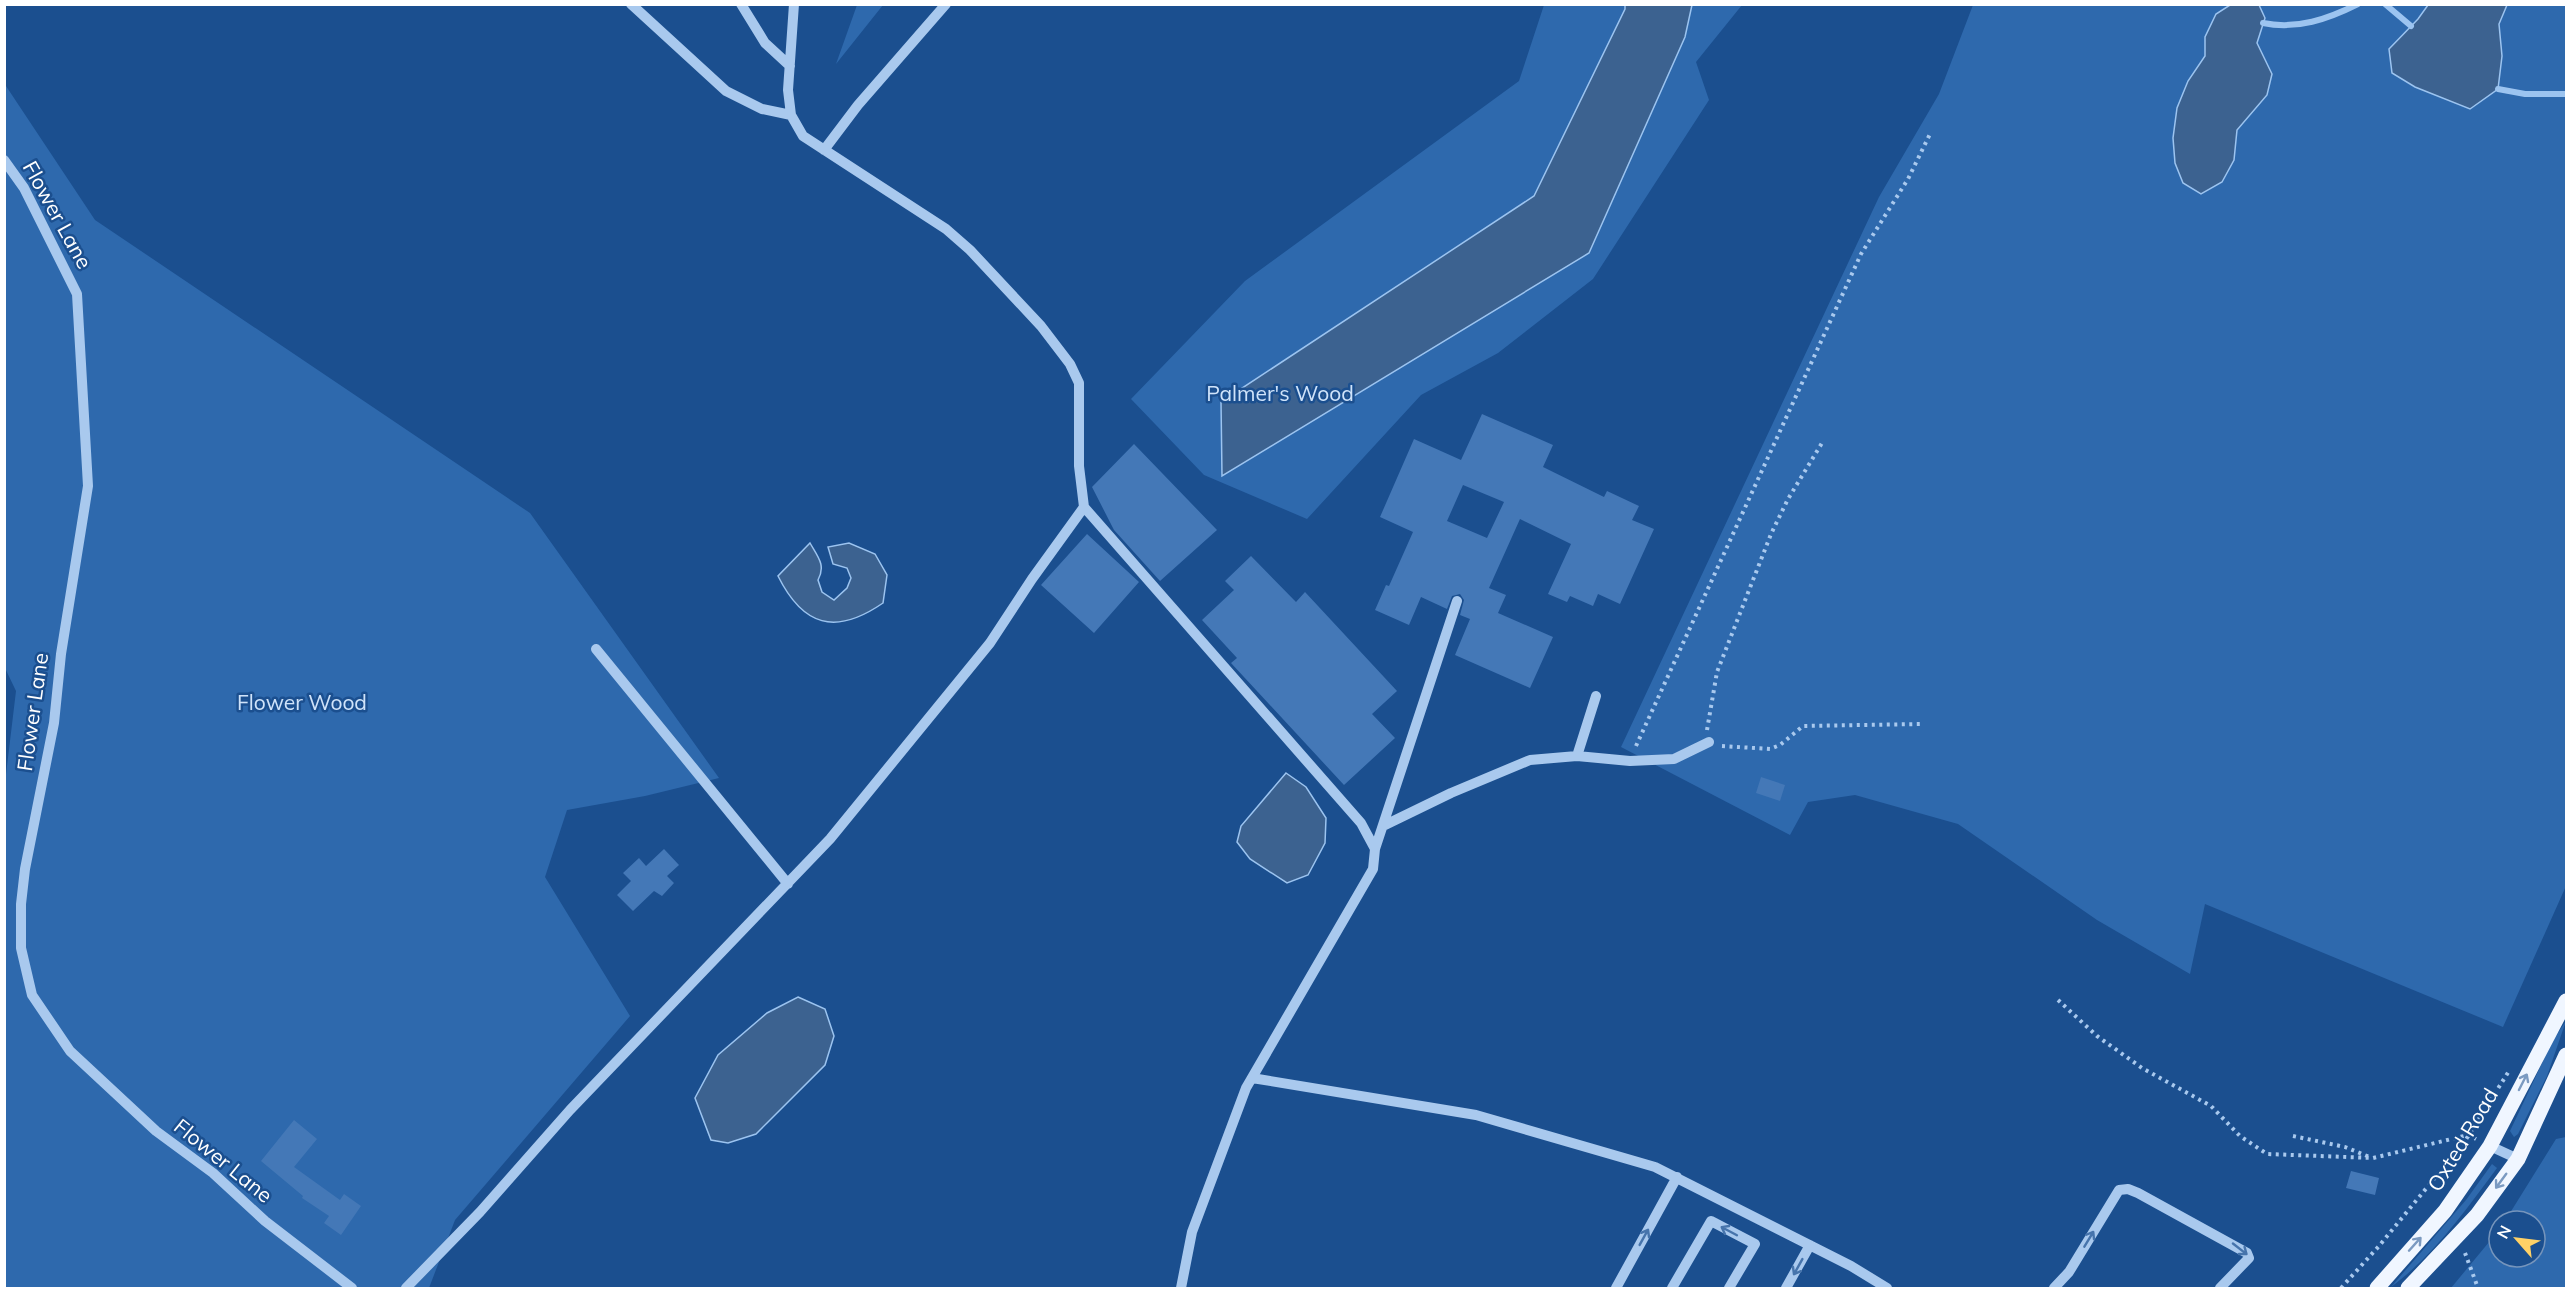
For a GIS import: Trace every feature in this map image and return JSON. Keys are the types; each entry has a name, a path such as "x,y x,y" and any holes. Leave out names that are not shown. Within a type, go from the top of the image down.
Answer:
{"main road":[{"name":"Oxted Road","path":"2378,1288 2445,1211 2490,1146 2566,1001"},
{"path":"2408,1288 2477,1215 2518,1159 2563,1072 2566,1055"}],"street":[{"path":"631,4 726,91 762,109 791,115"},
{"path":"741,4 765,43 789,66"},
{"path":"794,4 788,90 791,115 803,136 946,229 970,250 1041,326 1070,364 1079,383 1079,466 1084,507 1361,823 1375,849"},
{"path":"824,150 858,105 946,4"},
{"name":"Flower Lane","path":"4,160 24,188 77,294 88,486 61,654 54,723 24,881 21,948 32,995 70,1051 147,1123 213,1173 265,1221 352,1288"},
{"path":"406,1288 480,1212 570,1110 830,839 990,644 1032,579 1084,507"},
{"path":"1181,1288 1192,1232 1252,1078 1373,869 1375,849 1457,602"},
{"path":"596,649 788,884"},
{"path":"1577,756 1596,696"},
{"path":"1383,826 1450,793 1530,760 1577,756 1630,760 1674,759 1709,742"},
{"path":"1252,1078 1476,1115 1655,1167 1810,1245 1887,1288"},
{"path":"2490,1146 2518,1159"},
{"path":"1616,1288 1677,1177"},
{"path":"2056,1288 2069,1272 2119,1190 2123,1188 2138,1193 2247,1253 2249,1258 2246,1263 2220,1288"},
{"path":"1672,1288 1711,1221 1755,1244 1730,1288"},
{"path":"1786,1288 1810,1245"}],"path":[{"path":"1630,760 1861,254 1908,179 1931,132"},
{"path":"1822,443 1788,499 1771,534 1725,650 1717,672 1707,728 1709,742 1725,747 1770,749 1780,745 1803,726 1923,724"},
{"path":"2058,1000 2097,1036 2142,1068 2211,1106 2240,1136 2267,1154 2373,1158 2468,1135 2490,1146"},
{"path":"2341,1288 2379,1246 2468,1135 2512,1067"},
{"path":"2293,1136 2345,1147 2373,1158"},
{"path":"2458,1235 2478,1288"}],"green space":[{"path":"857,5 883,5 836,64"},
{"name":"Palmer's Wood","path":"1544,5 1742,5 1696,62 1709,100 1593,279 1498,353 1421,395 1307,519 1204,475 1131,399 1245,281 1519,81"},
{"path":"1973,5 2566,5 2566,886 2503,1027 2205,904 2190,974 2097,920 1958,824 1855,795 1808,802 1790,835 1621,747 1879,197 1939,94"},
{"name":"Flower Wood","path":"4,83 95,220 530,513 719,778 645,796 567,810 545,877 630,1016 455,1220 429,1288 5,1288 4,791 16,691 4,666"},
{"path":"2566,1021 2547,1076 2518,1134 2514,1137 2510,1131 2553,1040"},
{"path":"2566,1137 2566,1288 2451,1288 2487,1244 2487,1269 2547,1269 2547,1209 2512,1209 2556,1139"},
{"path":"2492,1164 2497,1168 2448,1232 2421,1261 2391,1287 2466,1200"}],"shaded area":[{"path":"1625,5 1692,5 1685,37 1589,253 1222,476 1221,402 1534,196"},
{"path":"2230,5 2259,5 2265,18 2257,43 2272,74 2267,95 2237,130 2234,160 2222,182 2201,194 2183,183 2175,163 2173,138 2177,108 2188,81 2205,56 2205,37 2216,14"},
{"path":"2428,5 2507,5 2499,24 2502,56 2498,89 2470,109 2415,87 2392,73 2389,49 2418,19"},
{"path":"810,543 821,565 818,580 822,592 834,600 847,588 851,578 847,568 833,564 828,547 849,543 875,554 887,575 883,603 850,620 835,622 822,621 798,606 778,576"},
{"path":"1286,773 1306,787 1326,818 1325,843 1308,875 1287,883 1250,859 1237,842 1241,826"},
{"path":"798,997 825,1009 834,1036 825,1065 756,1134 728,1143 711,1140 695,1098 718,1055 767,1013"}],"building":[{"path":"1482,414 1553,445 1543,467 1604,497 1607,491 1639,506 1632,520 1654,529 1620,604 1598,594 1593,606 1570,596 1567,602 1548,594 1571,544 1520,519 1489,588 1506,595 1498,613 1553,637 1530,688 1455,655 1470,619 1460,615 1464,600 1460,594 1452,596 1447,609 1421,597 1409,625 1375,610 1386,585 1389,586 1413,532 1380,517 1414,439 1461,460","holes":["1463,485 1504,502 1487,538 1447,521"]},
{"path":"1134,444 1217,530 1160,581 1114,530 1092,487"},
{"path":"1087,534 1139,582 1094,633 1041,585"},
{"path":"1251,556 1296,602 1305,592 1397,691 1372,714 1395,738 1344,785 1231,663 1237,658 1202,620 1234,590 1225,581"},
{"path":"1761,777 1785,785 1780,801 1756,793"},
{"path":"664,849 679,865 667,876 674,883 662,896 654,891 633,911 617,895 631,881 623,873 639,858 646,866"},
{"path":"294,1120 317,1139 294,1167 340,1200 344,1194 361,1206 341,1235 324,1223 329,1216 302,1198 303,1196 261,1161"},
{"path":"2351,1171 2379,1178 2375,1195 2346,1188"}],"waterway":[{"path":"2263,23 2288,25 2312,22 2358,4"},
{"path":"2385,4 2411,26"},
{"path":"2498,89 2525,94 2566,94"}]}
